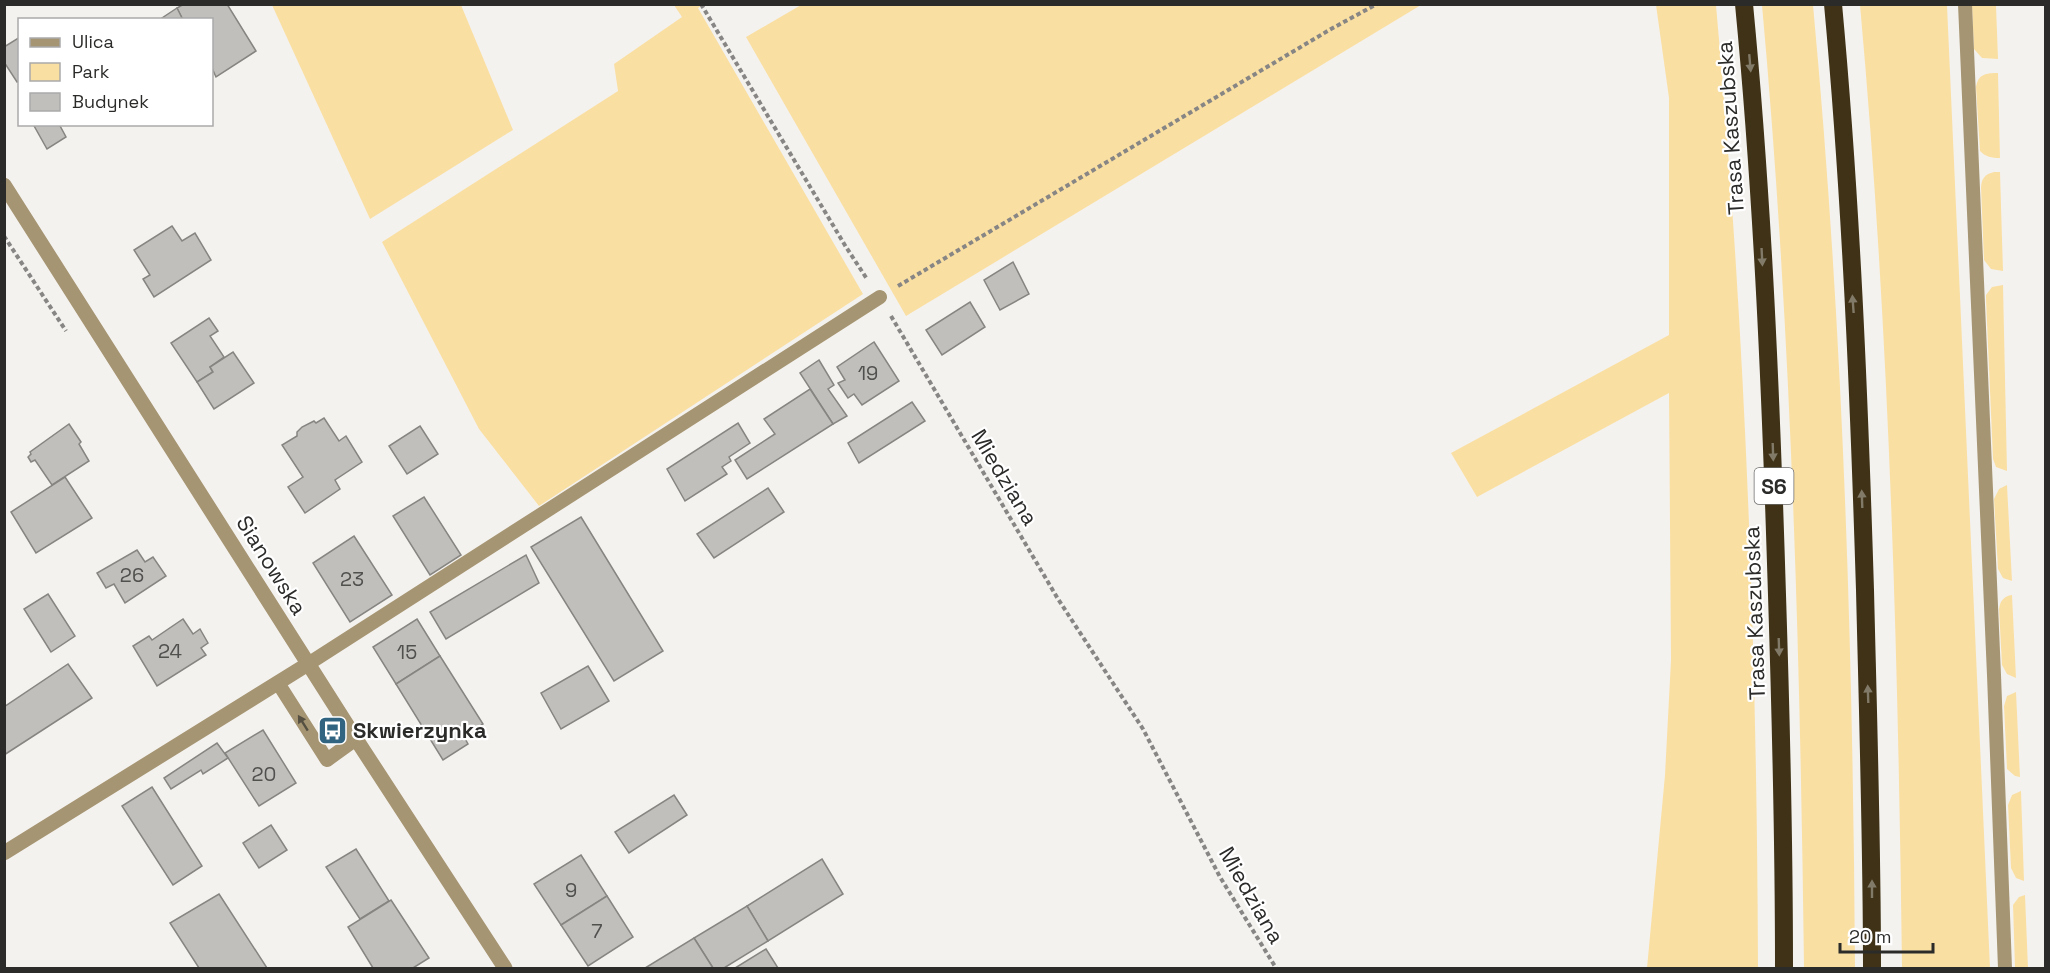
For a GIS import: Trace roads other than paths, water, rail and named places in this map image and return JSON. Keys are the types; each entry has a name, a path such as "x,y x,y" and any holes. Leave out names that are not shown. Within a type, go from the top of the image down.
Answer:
{"highway":[{"name":"Trasa Kaszubska","path":"1744,4 1752,86 1772,410 1784,849 1784,969"},
{"path":"1833,4 1840,79 1860,406 1872,848 1872,969"}],"street":[{"name":"Sianowska","path":"4,185 505,969"},
{"path":"4,853 308,664"}],"lane":[{"path":"1965,4 2005,969"},
{"path":"308,664 880,297"},
{"path":"278,683 327,760 356,739"}],"place":[{"name":"Skwierzynka","path":"332,730"}]}
